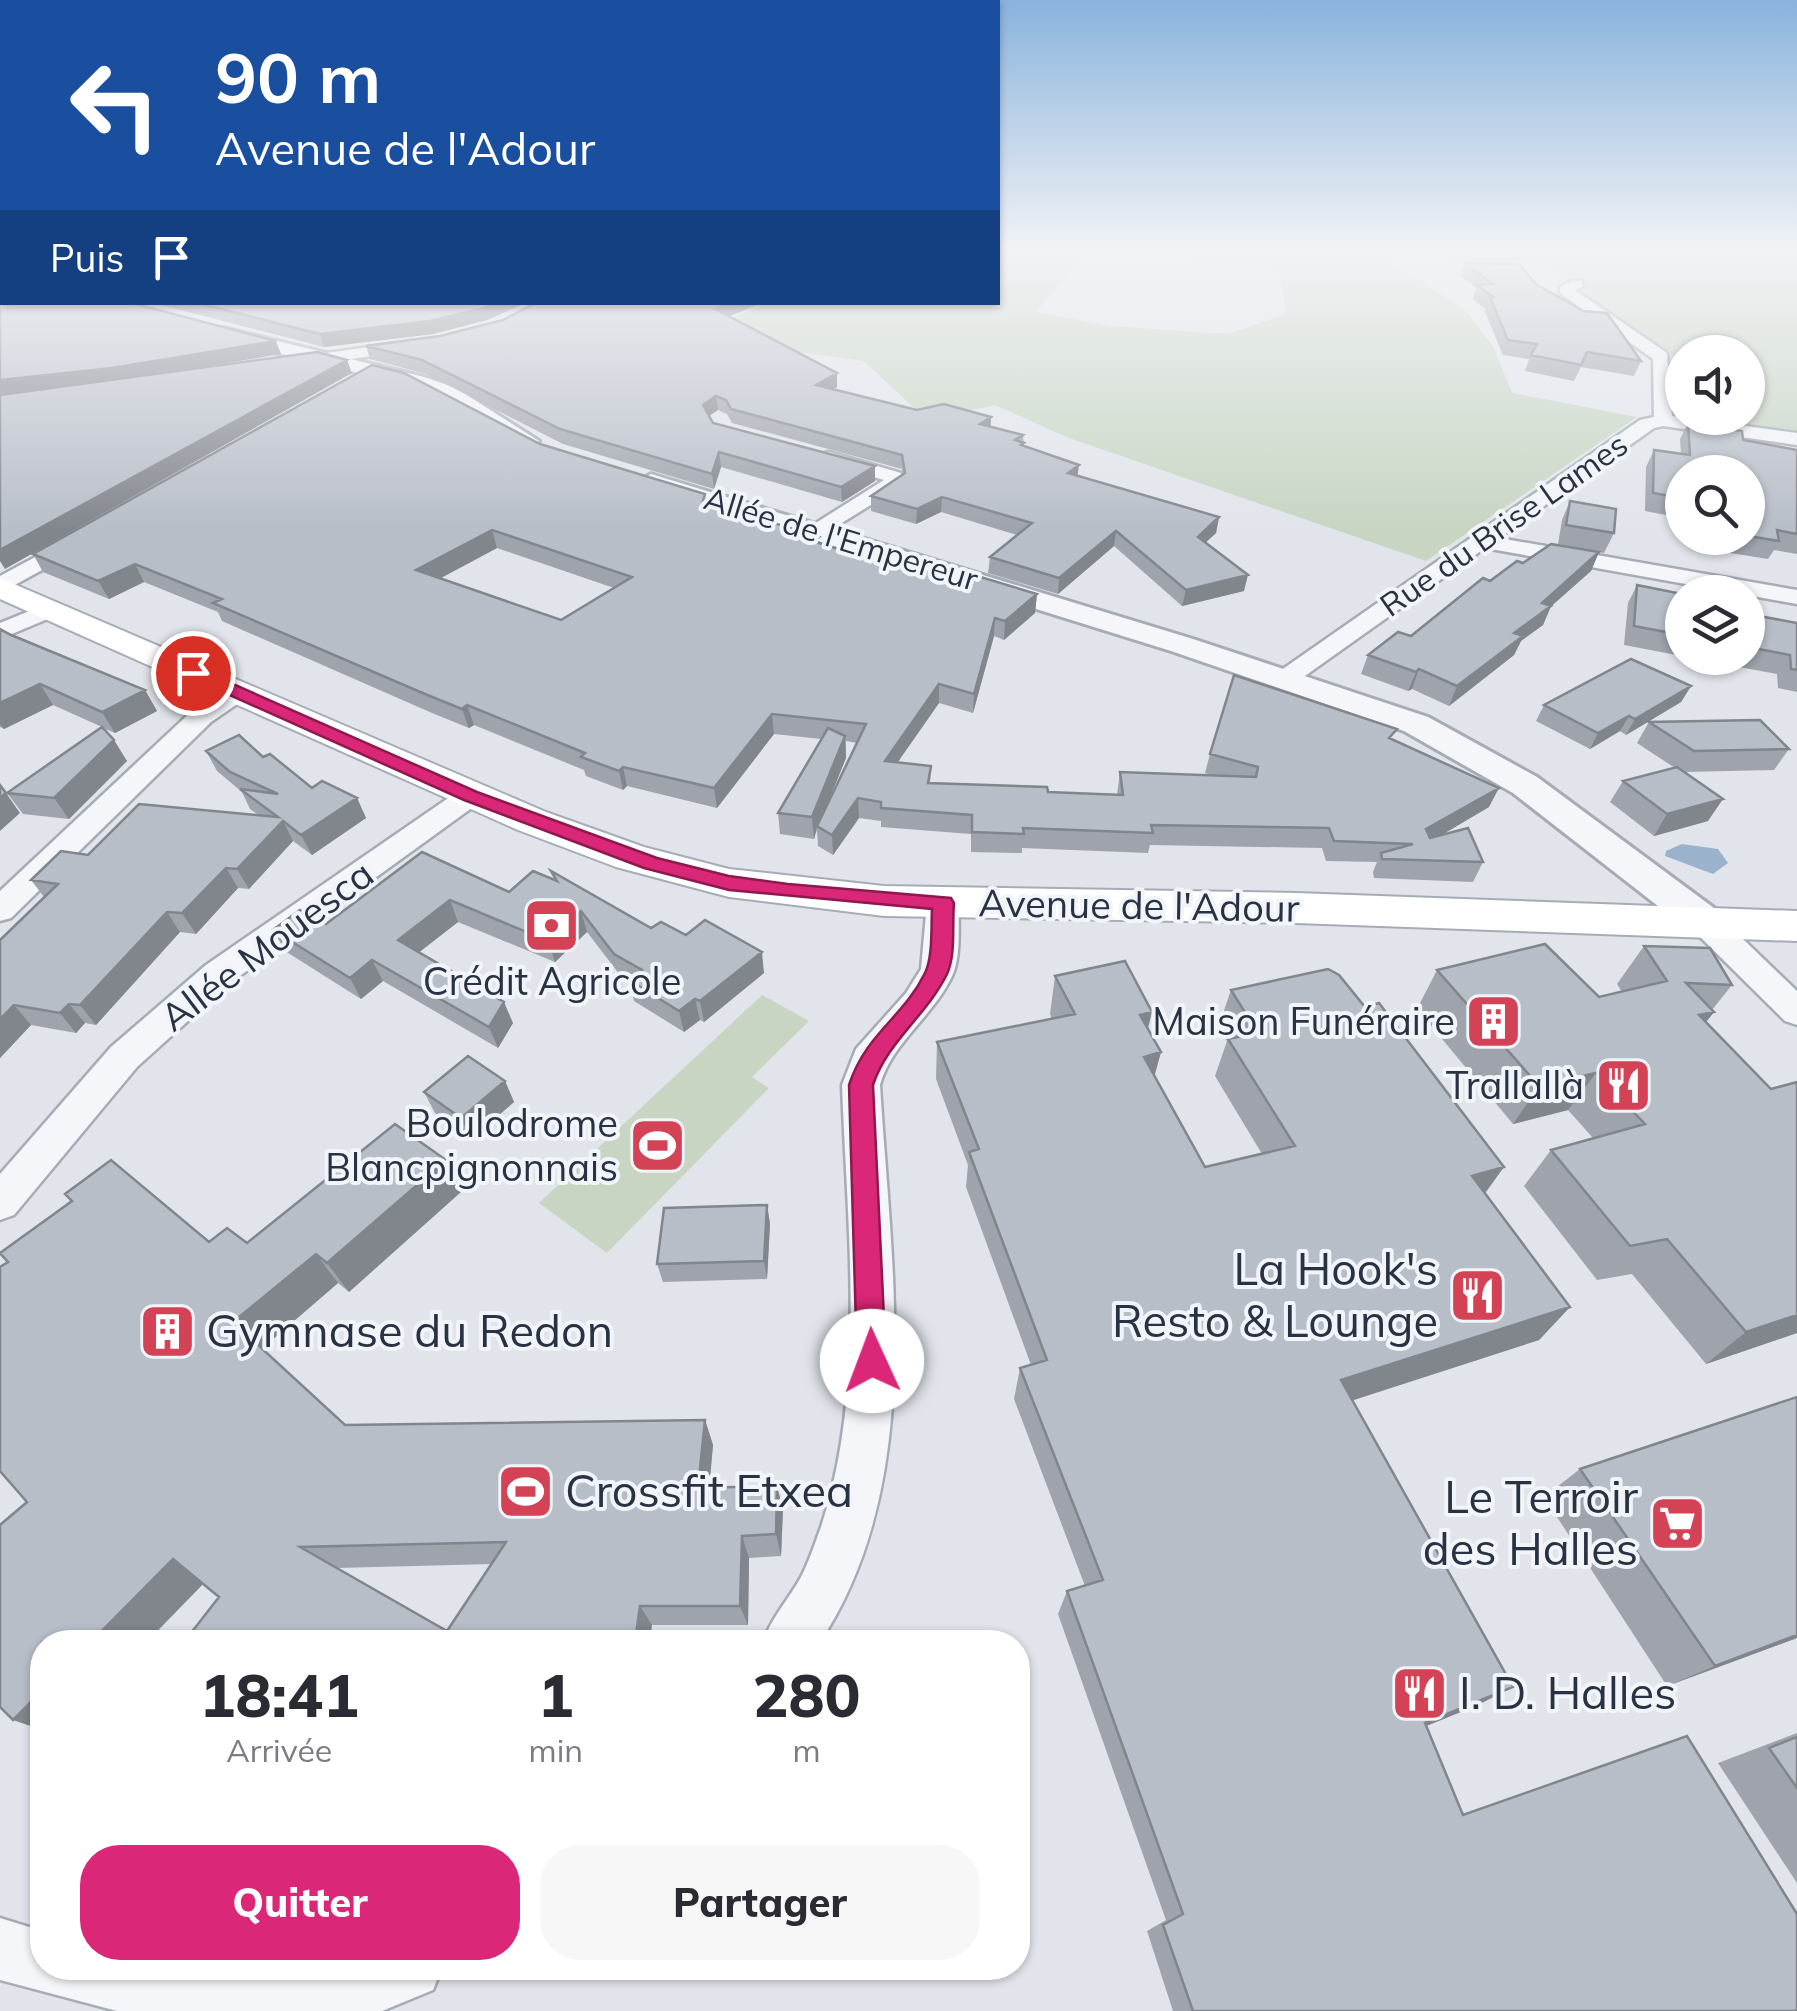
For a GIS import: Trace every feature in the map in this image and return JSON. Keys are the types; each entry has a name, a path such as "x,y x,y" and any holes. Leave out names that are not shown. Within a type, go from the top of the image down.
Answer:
{"main road":[{"name":"Avenue de l'Adour","path":"0,586 470,796 630,857 729,883 884,901 1129,904 1797,926"}],"street":[{"path":"260,343 378,370 448,393 516,435 554,452"},
{"path":"270,366 428,343"},
{"path":"1640,343 1660,357 1663,420"},
{"path":"355,383 378,370"},
{"name":"Rue du Brise Lames","path":"1286,678 1647,424 1663,420 1797,439"},
{"path":"812,453 894,477 893,485 819,531"},
{"name":"Allée de l'Empereur","path":"636,476 1286,678 1416,724 1468,751 1585,828 1704,921"},
{"path":"0,586 96,531"},
{"path":"1480,541 1797,597"},
{"path":"0,632 48,610"},
{"path":"0,910 202,716 236,692"},
{"name":"Allée Mouesca","path":"0,1204 124,1057 218,974 470,796"},
{"path":"796,1630 824,1587 848,1522 866,1442 872,1361 861,1085 870,1058 918,1002 938,970 943,903"},
{"path":"1704,921 1797,1012"},
{"path":"0,1950 30,1959"},
{"path":"118,1980 166,1991 333,2000 382,1980"}],"green space":[{"path":"677,343 1491,343 1512,393 1637,417 1426,561 1069,438 995,405 927,420 864,361 766,348 644,357"},
{"path":"1765,343 1797,343 1797,432 1765,427"},
{"name":"Boulodrome Blancpignonnais","path":"762,995 809,1021 752,1077 769,1088 607,1253 539,1203"}],"water":[{"path":"1682,844 1718,849 1728,863 1713,874 1665,856 1666,851"}],"building":[{"path":"0,343 265,343 112,368 0,380"},
{"path":"780,343 837,373 816,385 917,410 944,404 991,417 980,424 1023,435 1015,440 1024,443 1021,445 1079,465 1068,473 1219,517 1198,537 1248,575 1186,590 1116,531 1059,578 990,557 1032,523 942,497 917,509 871,496 905,473 902,455 731,409 726,400 716,396 703,405 713,423 875,466 841,487 719,452 712,474 560,429 422,360 366,346"},
{"path":"1529,343 1628,343 1641,361 1587,352 1581,365 1531,355 1537,344"},
{"path":"317,352 347,360 0,550 0,395"},
{"path":"372,365 404,373 540,444 705,494 703,501 819,537 813,541 898,568 903,564 957,581 967,573 1037,594 1005,621 995,618 974,694 939,684 885,761 931,766 928,783 1047,787 1048,792 1123,795 1120,772 1256,777 1258,767 1210,754 1234,675 1397,729 1389,738 1499,788 1426,829 1430,838 1468,828 1483,862 1382,859 1381,853 1413,844 1334,841 1329,828 1151,825 1153,833 1023,828 1024,834 972,832 972,815 881,808 881,802 858,798 832,835 817,826 866,724 772,714 714,788 623,767 619,771 467,705 462,709 425,694 213,603 222,599 135,564 98,581 33,554","holes":["492,530 632,577 561,620 416,570"]},
{"path":"1689,435 1742,435 1743,440 1797,450 1797,534 1777,530 1779,541 1765,539 1765,455 1690,455"},
{"path":"1654,450 1690,455 1665,455 1665,495 1653,493"},
{"path":"1570,501 1616,509 1614,533 1566,525"},
{"path":"1551,544 1599,552 1542,603 1551,606 1514,633 1523,636 1457,686 1419,669 1416,672 1368,655 1398,632 1411,636 1483,578 1490,581 1517,561 1523,563"},
{"path":"1637,585 1665,591 1665,632 1634,626"},
{"path":"1765,617 1797,623 1797,670 1791,669 1790,655 1765,650"},
{"path":"0,629 145,690 102,712 40,684 0,703"},
{"path":"1631,659 1691,686 1635,719 1629,716 1598,733 1544,705"},
{"path":"1760,720 1789,749 1694,751 1649,722"},
{"path":"102,727 114,740 54,798 7,793"},
{"path":"828,728 845,736 812,817 778,813"},
{"path":"239,735 263,757 270,754 312,788 322,781 357,798 301,835 283,821 237,869 226,868 182,913 167,912 80,1005 69,1004 60,1013 14,1005 0,1019 0,940 58,884 31,880 61,851 88,855 139,804 278,817 240,789 278,794 230,772 206,751"},
{"path":"1677,767 1723,799 1667,814 1623,781"},
{"path":"422,852 509,892 533,871 557,881 551,871 651,928 661,922 686,935 705,920 762,952 700,1001 695,999 679,1011 629,980 642,970 614,954 581,911 548,941 450,900 398,940 504,1002 489,1027 372,960 350,978 273,930 300,910 326,924"},
{"path":"1545,944 1599,997 1667,981 1644,946 1710,948 1732,985 1686,983 1714,1012 1699,1015 1771,1089 1797,1082 1797,1315 1746,1332 1667,1239 1630,1246 1551,1150 1645,1124 1596,1073 1539,1086 1437,970"},
{"path":"1125,961 1152,1012 1140,1015 1161,1052 1144,1057 1205,1167 1295,1146 1228,1039 1258,1033 1231,990 1328,969 1339,975 1365,1007 1379,1003 1504,1167 1472,1176 1570,1307 1341,1380 1513,1687 1425,1723 1463,1815 1687,1736 1797,1914 1797,2011 1193,2011 1163,1925 1183,1914 1067,1591 1103,1580 1020,1368 1047,1360 969,1152 979,1149 937,1042 1075,1014 1055,976"},
{"path":"468,1056 505,1081 461,1118 424,1092"},
{"path":"395,1124 446,1160 327,1263 316,1254 233,1322 345,1425 705,1420 698,1488 777,1486 776,1534 742,1536 740,1606 640,1606 637,1630 448,1630 506,1542 300,1547 445,1630 193,1630 219,1597 173,1559 103,1630 30,1630 30,1703 13,1720 0,1707 0,1525 27,1502 0,1471 0,1267 8,1262 0,1253 72,1201 65,1194 111,1160 209,1242 227,1228 247,1243"},
{"path":"767,1205 764,1261 657,1264 664,1208"},
{"path":"1797,1397 1797,1635 1715,1666 1580,1469"},
{"path":"1797,1737 1797,1788 1769,1748"}],"place":[{"name":"Crédit Agricole","path":"552,925"},
{"name":"Maison Funéraire","path":"1494,1022"},
{"name":"Trallallà","path":"1623,1086"},
{"name":"Boulodrome Blancpignonnais","path":"657,1146"},
{"name":"La Hook's Resto & Lounge","path":"1477,1295"},
{"name":"Gymnase du Redon","path":"167,1331"},
{"name":"Crossfit Etxea","path":"526,1491"},
{"name":"Le Terroir des Halles","path":"1677,1523"},
{"name":"I. D. Halles","path":"1420,1693"}],"route":[{"path":"193,673 470,796 672,870 788,891 943,903 938,970 918,1002 870,1058 861,1085 872,1361"}]}
